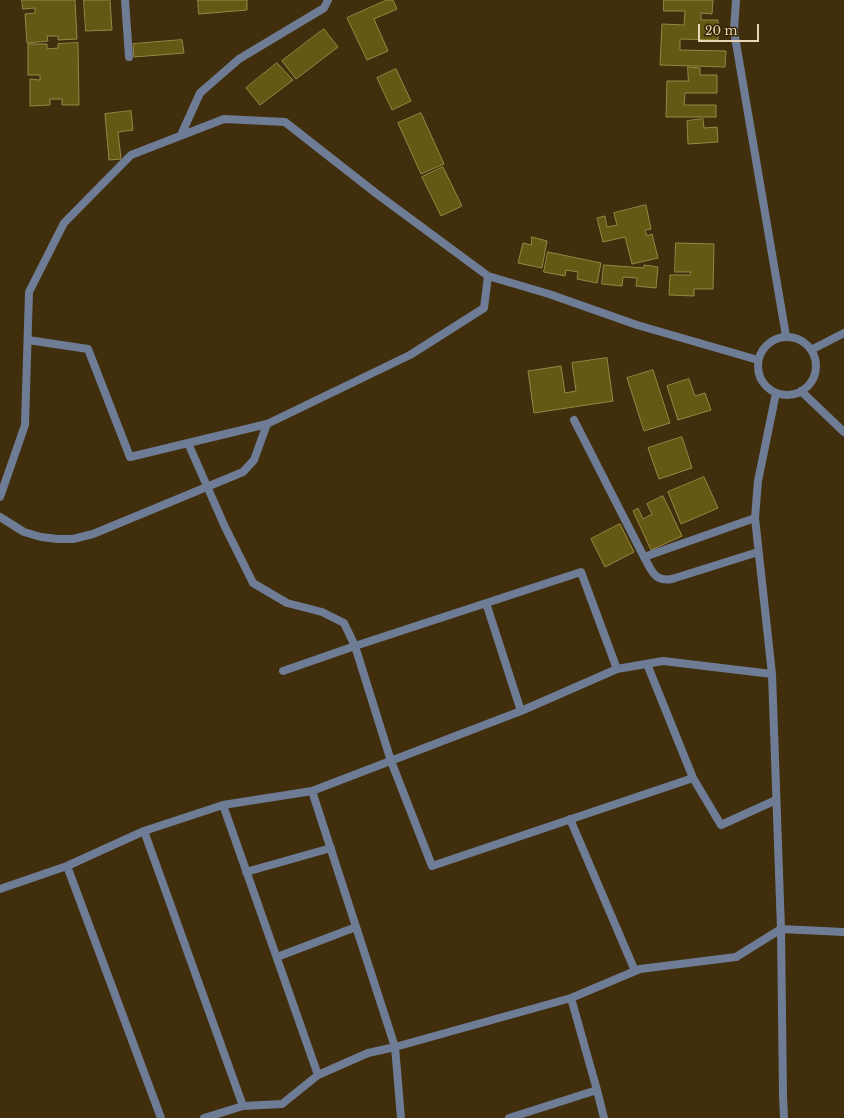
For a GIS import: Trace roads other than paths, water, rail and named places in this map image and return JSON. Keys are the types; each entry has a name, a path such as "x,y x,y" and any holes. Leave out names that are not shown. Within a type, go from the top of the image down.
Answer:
{"street":[{"path":"125,0 129,57"},
{"path":"181,135 200,93 239,59 324,8 328,0"},
{"path":"736,0 734,31 786,336"},
{"path":"0,497 25,425 29,292 64,223 131,155 224,119 285,122 377,194 488,276 549,294 637,325 758,360"},
{"path":"28,340 88,350 130,457 267,424 410,355 484,308 488,276"},
{"path":"811,350 844,333"},
{"path":"786,336 796,338 804,342 811,350 815,359 816,368 813,378 808,386 801,392 792,395 782,395 773,392 765,386 757,369 758,360 768,343 776,338 786,336"},
{"path":"801,392 844,432"},
{"path":"776,393 758,480 755,518 772,674 781,929 784,1118"},
{"path":"574,420 644,557 654,575 660,580 672,579 758,552"},
{"path":"0,516 24,532 41,537 74,539 93,534 243,472 254,460 267,424"},
{"path":"188,443 225,527 253,583 287,603 322,612 344,623 355,646 391,761 432,866 693,778"},
{"path":"644,557 755,518"},
{"path":"283,671 581,572 616,669"},
{"path":"486,603 521,711"},
{"path":"0,889 67,866 144,831 223,805 312,791 521,711 616,669 663,661 772,674"},
{"path":"647,664 693,778 720,825 776,800"},
{"path":"312,791 395,1047 401,1118"},
{"path":"223,805 318,1075"},
{"path":"570,819 635,971"},
{"path":"144,831 243,1106"},
{"path":"246,872 331,848"},
{"path":"67,866 161,1118"},
{"path":"277,958 356,927"},
{"path":"204,1118 243,1106 282,1104 318,1075 368,1053 395,1047 571,998 640,968 736,957 781,929 844,932"},
{"path":"571,998 604,1118"},
{"path":"509,1118 597,1090"}]}
